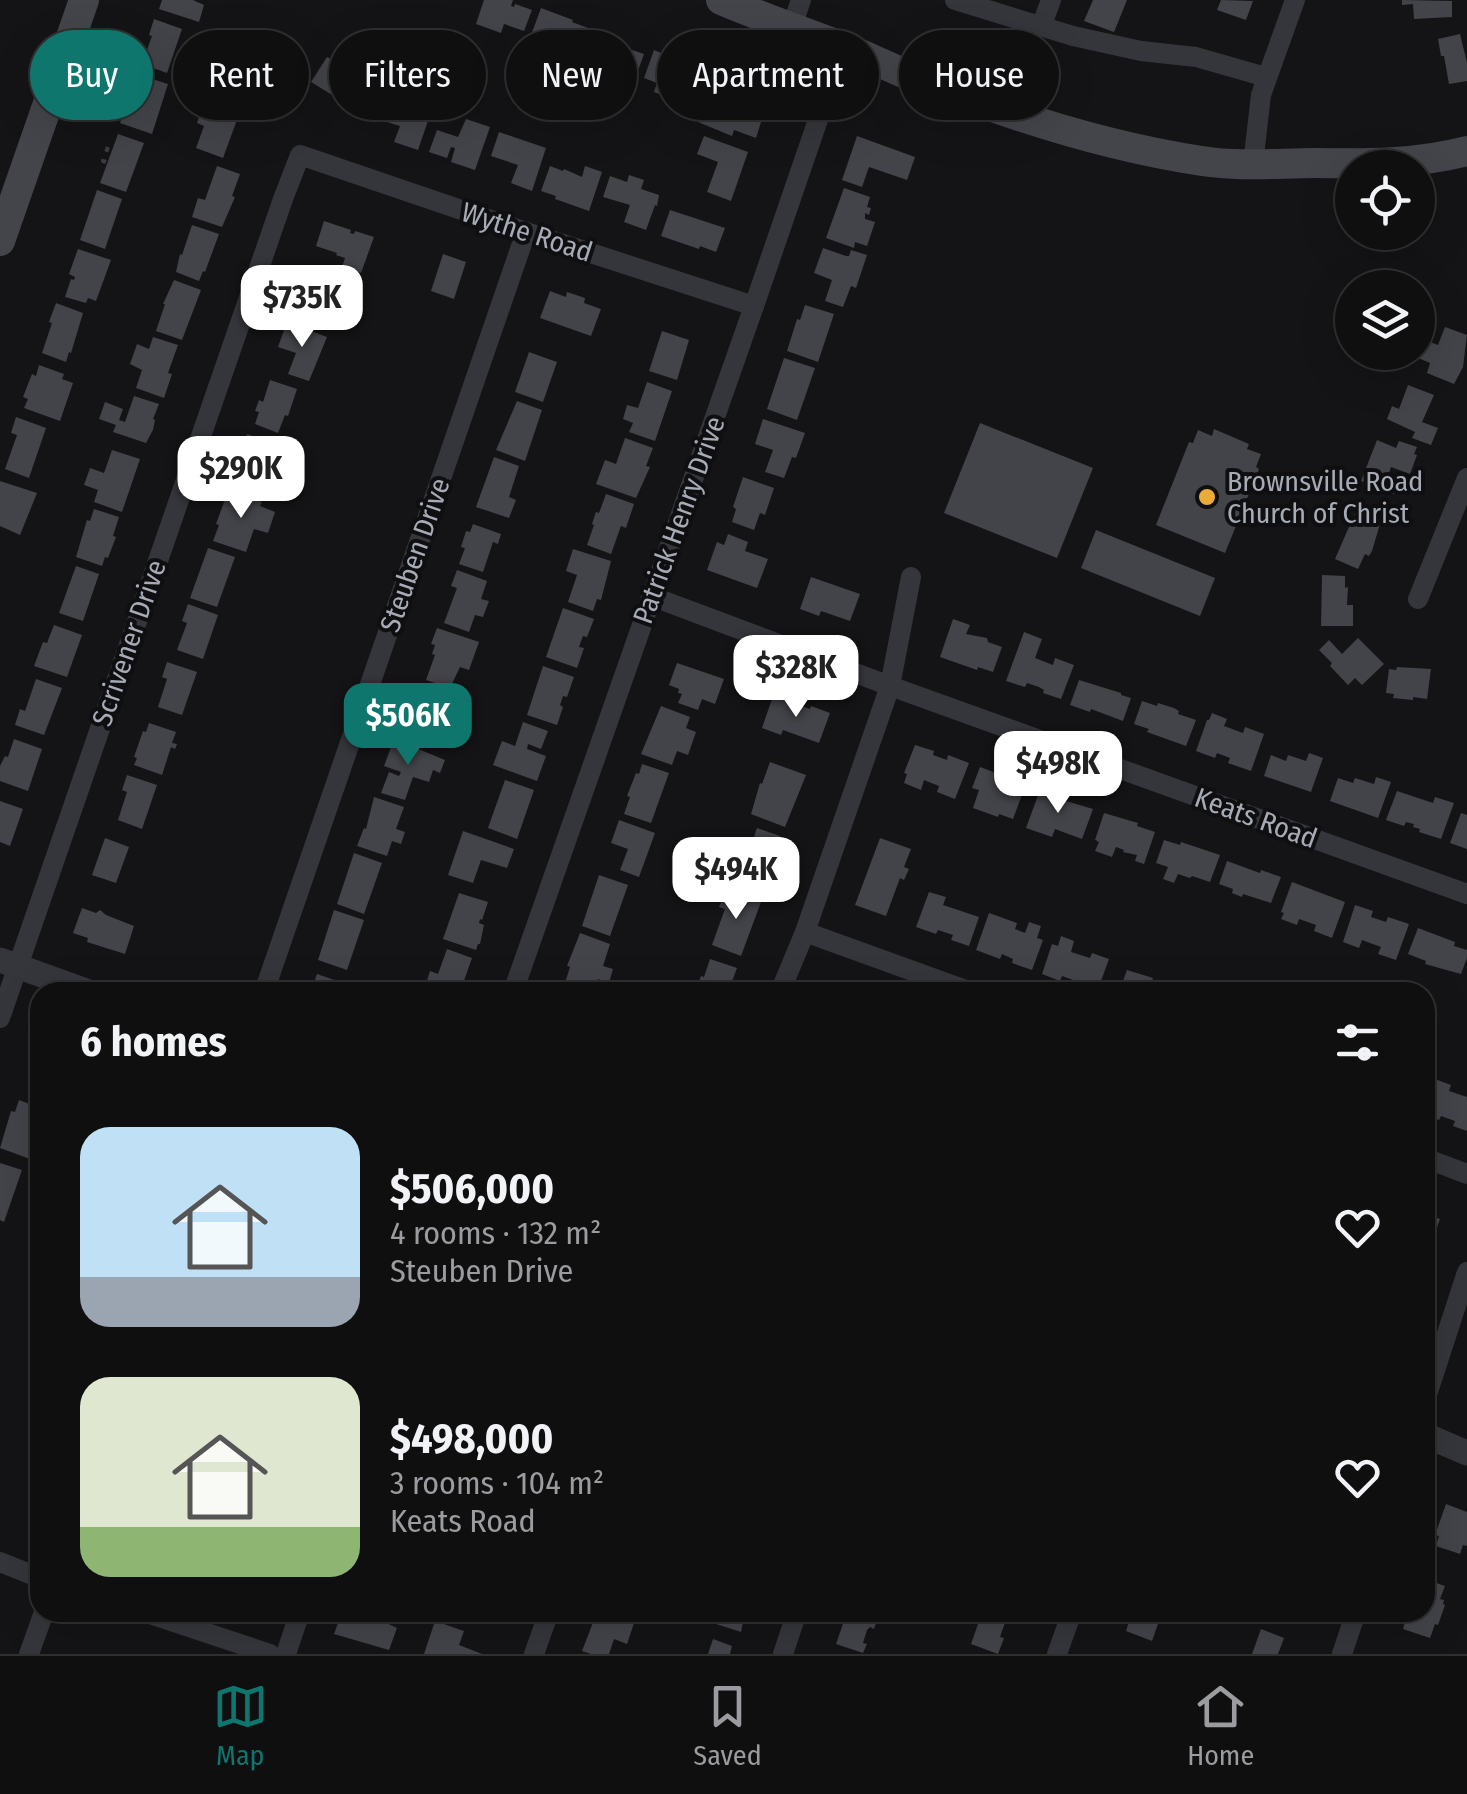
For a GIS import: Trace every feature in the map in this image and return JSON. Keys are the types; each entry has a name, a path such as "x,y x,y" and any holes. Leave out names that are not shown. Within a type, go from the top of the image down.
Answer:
{"main road":[{"path":"0,241 84,0"},
{"path":"721,0 796,14 819,30"},
{"path":"879,63 1057,127 1123,146 1206,162 1379,164 1467,151"}],"street":[{"path":"955,0 1041,28 1141,51 1196,57 1266,78"},
{"path":"1041,28 1051,0"},
{"path":"1252,164 1261,95 1295,0"},
{"name":"Patrick Henry Drive","path":"517,982 818,120"},
{"name":"Wythe Road","path":"300,155 754,306"},
{"name":"Scrivener Drive","path":"0,1018 9,963 300,155"},
{"name":"Steuben Drive","path":"267,982 526,232"},
{"path":"1418,600 1467,478"},
{"path":"784,982 890,686 911,577"},
{"name":"Keats Road","path":"652,596 1467,894"},
{"path":"805,932 943,982"},
{"path":"9,963 61,982"},
{"path":"1435,1162 1467,1174"},
{"path":"1435,1370 1467,1272"},
{"path":"1435,1440 1467,1454"},
{"path":"0,1562 30,1574"},
{"path":"29,1654 40,1622"},
{"path":"174,1622 270,1654"},
{"path":"286,1654 297,1622"},
{"path":"534,1654 545,1622"},
{"path":"783,1654 794,1622"},
{"path":"1057,1654 1068,1622"},
{"path":"1342,1654 1353,1622"}],"path":[{"path":"106,162 103,161 110,141"}],"building":[{"path":"162,0 193,0 204,5 199,22 159,9"},
{"path":"484,0 513,0 511,6 532,10 524,30 504,24 501,33 476,24"},
{"path":"1093,0 1127,0 1114,32 1084,21"},
{"path":"1221,0 1253,1 1246,20 1217,10"},
{"path":"1402,0 1452,1 1452,17 1414,19 1413,4 1402,5"},
{"path":"541,8 588,28 587,30 533,30"},
{"path":"154,19 182,29 173,30 173,55 167,73 153,68 151,30"},
{"path":"1460,34 1467,81 1449,84 1438,39"},
{"path":"654,50 657,51 657,83 644,78"},
{"path":"637,52 644,54 637,74"},
{"path":"327,57 329,58 329,93 311,82"},
{"path":"153,79 168,84 152,134 120,123 153,120"},
{"path":"237,120 223,158 196,148 204,126 197,123"},
{"path":"380,120 428,120 418,150 394,142 400,126"},
{"path":"466,120 490,127 475,170 451,162 455,148 451,147 447,158 429,152 437,130 458,137"},
{"path":"762,120 756,138 734,130 732,136 698,122"},
{"path":"499,132 546,148 532,191 511,183 518,165 491,156"},
{"path":"118,134 144,143 126,192 100,183"},
{"path":"704,136 748,152 731,201 707,192 718,162 697,154"},
{"path":"857,136 915,157 907,180 869,167 862,187 842,180"},
{"path":"217,166 240,174 222,227 192,217 198,198 205,200"},
{"path":"550,166 582,177 585,166 602,172 589,211 541,191"},
{"path":"629,175 644,180 641,189 659,195 646,230 624,222 630,205 603,197 610,176 627,182"},
{"path":"844,188 870,197 867,207 871,208 865,219 875,222 867,246 855,242 854,248 826,238"},
{"path":"97,190 122,199 105,249 80,240"},
{"path":"670,210 725,228 716,252 661,236"},
{"path":"324,221 351,230 350,233 374,237 361,273 342,267 345,258 337,253 316,246"},
{"path":"192,225 219,234 199,281 176,272"},
{"path":"823,248 846,256 851,250 867,255 856,288 851,286 843,307 825,301 832,280 814,273"},
{"path":"78,249 111,260 96,301 88,298 86,303 65,297 75,277 69,274"},
{"path":"443,254 466,262 454,299 431,291"},
{"path":"308,266 336,276 320,324 290,314"},
{"path":"174,280 201,290 182,340 156,331"},
{"path":"550,291 585,298 584,303 601,309 591,336 540,318"},
{"path":"56,303 83,313 66,362 42,353"},
{"path":"805,305 834,314 818,362 787,351"},
{"path":"287,322 327,337 309,381 288,374 296,353 278,347"},
{"path":"1445,327 1467,335 1463,367 1454,384 1427,373 1435,370 1435,344 1438,345"},
{"path":"662,331 689,340 677,380 649,371"},
{"path":"153,337 178,345 164,398 136,388 142,370 130,364 137,344 149,349"},
{"path":"529,352 557,362 543,402 515,392"},
{"path":"784,358 815,368 797,420 767,409"},
{"path":"39,365 64,374 62,379 73,383 60,421 24,408 28,399 23,397"},
{"path":"270,380 297,389 278,433 255,424 259,412 255,411 259,400 263,402"},
{"path":"647,382 672,391 655,441 629,432 633,423 623,419 627,405 638,408"},
{"path":"1408,385 1434,395 1422,422 1438,428 1431,445 1412,438 1415,432 1387,419 1392,406 1399,409"},
{"path":"134,396 159,404 146,443 113,432 116,425 99,419 105,402 123,409 119,420 125,422"},
{"path":"517,401 542,410 525,461 496,450"},
{"path":"16,417 46,428 29,478 5,469 17,435 11,433"},
{"path":"763,419 805,433 784,478 765,472 773,450 755,444"},
{"path":"980,423 1093,468 1057,558 944,513"},
{"name":"Brownsville Road Church of Christ","path":"1214,429 1249,444 1247,449 1261,454 1256,467 1259,469 1225,553 1156,525 1189,442 1193,443 1198,430 1212,436"},
{"path":"247,434 274,443 258,488 231,479"},
{"path":"625,438 653,448 646,466 650,467 636,498 596,484 605,460 616,464"},
{"path":"1377,440 1396,448 1399,441 1417,447 1410,474 1391,467 1389,473 1400,477 1394,494 1361,481"},
{"path":"112,450 140,459 122,512 94,502 98,490 84,485 90,468 104,473"},
{"path":"494,457 519,466 509,497 516,500 509,518 476,507"},
{"path":"743,477 774,488 765,515 760,513 754,530 732,522"},
{"path":"0,481 37,493 20,535 0,526"},
{"path":"228,491 262,502 260,506 275,512 268,533 254,529 246,552 213,541"},
{"path":"606,494 634,504 611,554 587,545 596,512 599,513"},
{"path":"1359,504 1383,514 1372,551 1369,556 1365,554 1358,569 1335,559"},
{"path":"94,509 119,517 113,536 116,537 102,566 76,557"},
{"path":"473,524 501,534 498,544 493,542 483,572 459,564 466,531 470,532"},
{"path":"1096,530 1215,578 1200,616 1081,568"},
{"path":"728,534 748,542 745,551 768,559 757,588 707,570 717,542 724,545"},
{"path":"208,548 235,557 217,607 190,598"},
{"path":"573,549 611,561 601,600 597,599 593,611 568,602 577,575 566,571"},
{"path":"76,566 99,574 83,621 59,613"},
{"path":"457,570 487,581 481,599 489,601 483,617 475,615 469,632 444,623 457,588 451,586"},
{"path":"1322,575 1345,576 1347,605 1353,605 1353,626 1321,626"},
{"path":"811,577 860,594 850,621 800,609"},
{"path":"188,604 218,615 203,659 177,650 187,623 182,621"},
{"path":"563,608 594,619 579,647 584,648 577,668 546,657"},
{"path":"953,619 970,625 966,634 987,638 1002,647 993,672 940,657"},
{"path":"54,625 82,635 67,677 34,666"},
{"path":"437,628 479,642 469,670 460,667 450,688 426,680 435,655 435,645 431,644"},
{"path":"1024,632 1042,639 1035,658 1053,665 1055,658 1074,665 1061,699 1027,683 1025,687 1006,681"},
{"path":"1358,638 1384,664 1362,685 1355,678 1348,685 1319,650 1329,640 1342,654"},
{"path":"167,662 197,672 182,715 158,707 167,679 162,677"},
{"path":"677,663 724,679 715,704 702,699 698,710 678,703 682,694 669,685"},
{"path":"543,666 574,677 567,697 563,696 557,725 527,715"},
{"path":"1389,669 1431,669 1427,699 1393,698 1394,694 1386,693"},
{"path":"36,679 62,688 44,735 15,725 20,709 25,711"},
{"path":"1079,680 1131,698 1123,721 1070,705"},
{"path":"417,684 447,695 440,716 448,719 442,735 435,732 430,745 405,737 418,701 412,699"},
{"path":"773,696 830,713 819,743 783,730 781,735 762,728"},
{"path":"1142,701 1174,708 1178,714 1196,720 1186,746 1134,724"},
{"path":"661,706 690,717 686,728 696,732 688,755 677,751 672,765 641,754"},
{"path":"1212,713 1227,719 1224,726 1243,733 1245,727 1264,734 1251,771 1228,763 1230,758 1217,753 1215,758 1196,751"},
{"path":"523,722 548,731 541,749 528,744 527,749 546,756 537,781 493,765 502,741 515,746"},
{"path":"149,723 176,732 172,743 177,744 175,749 171,747 162,775 134,765"},
{"path":"14,739 42,749 28,791 0,781 0,766"},
{"path":"394,739 445,760 440,773 433,770 429,782 413,777 405,800 381,793 389,772 399,776 401,772 384,766"},
{"path":"915,745 947,760 948,755 969,763 955,799 937,792 939,786 924,780 921,790 904,783"},
{"path":"1309,753 1323,758 1311,792 1264,776 1271,755 1286,761 1288,755 1306,761"},
{"path":"770,762 806,775 785,827 751,814"},
{"path":"642,764 669,773 651,823 624,814 630,797 627,796"},
{"path":"980,767 1026,784 1013,819 973,808 979,790 972,788"},
{"path":"127,775 157,785 142,829 118,820 127,792 122,790"},
{"path":"1376,777 1391,782 1378,818 1330,801 1338,778 1374,784"},
{"path":"505,780 534,790 517,839 488,828"},
{"path":"1040,790 1093,809 1082,839 1055,829 1052,837 1026,828"},
{"path":"1397,791 1433,803 1435,797 1454,803 1441,839 1419,832 1414,824 1406,822 1404,826 1386,820"},
{"path":"374,797 404,807 396,829 405,832 401,844 392,841 387,856 357,846"},
{"path":"0,801 23,809 10,846 0,842"},
{"path":"1104,813 1155,832 1144,864 1135,861 1137,855 1116,847 1112,857 1095,851"},
{"path":"1461,813 1467,815 1467,849 1450,843"},
{"path":"619,820 655,833 639,877 620,870 628,849 611,843"},
{"path":"757,828 780,836 761,891 727,876 733,859 741,862 747,845 751,846"},
{"path":"463,831 514,849 507,868 481,860 473,883 448,875"},
{"path":"105,838 129,847 116,883 92,875"},
{"path":"880,838 911,849 904,867 909,869 904,880 900,878 886,916 855,905"},
{"path":"1164,840 1220,855 1210,882 1178,874 1174,883 1163,879 1168,867 1156,863"},
{"path":"354,853 382,863 364,914 337,904"},
{"path":"1227,861 1281,877 1271,903 1243,894 1242,897 1219,884"},
{"path":"599,875 628,885 610,936 582,926"},
{"path":"1292,882 1345,902 1332,938 1314,931 1316,925 1299,919 1297,925 1281,919"},
{"path":"726,890 761,902 741,956 712,945 725,909 719,907"},
{"path":"929,892 946,897 943,905 979,917 969,946 951,940 953,935 916,927"},
{"path":"459,893 488,902 479,923 484,925 476,950 443,939"},
{"path":"1355,905 1373,911 1371,917 1386,922 1388,917 1409,924 1396,960 1378,954 1381,947 1362,940 1359,948 1343,942"},
{"path":"82,908 96,913 100,910 134,926 125,954 87,942 88,938 73,933"},
{"path":"334,910 364,920 347,970 318,960"},
{"path":"989,913 1017,923 1015,929 1025,933 1029,922 1041,926 1037,938 1043,940 1032,970 1012,963 1013,959 1002,954 1000,959 976,950"},
{"path":"1418,928 1467,950 1461,974 1425,964 1426,961 1408,954"},
{"path":"580,933 610,944 603,966 613,969 609,982 565,982 570,967 567,966"},
{"path":"1061,936 1074,941 1071,952 1109,959 1101,982 1076,982 1062,976 1060,981 1042,974 1052,944 1058,946"},
{"path":"447,949 472,958 464,982 427,982 430,971 438,974"},
{"path":"710,959 737,968 732,982 699,982"},
{"path":"1127,970 1155,982 1123,982"},
{"path":"317,974 340,982 314,982"},
{"path":"1435,1079 1451,1085 1449,1091 1467,1097 1467,1131 1453,1126 1455,1121 1441,1116 1435,1119"},
{"path":"19,1100 30,1104 30,1159 0,1148 11,1111 15,1112"},
{"path":"0,1163 22,1170 4,1222 0,1220"},
{"path":"1446,1504 1467,1512 1467,1546 1463,1545 1460,1554 1436,1546 1439,1536 1435,1535"},
{"path":"1435,1582 1445,1586 1440,1599 1445,1605 1430,1638 1403,1629 1405,1622 1435,1622"},
{"path":"338,1622 384,1622 397,1628 389,1650 334,1634"},
{"path":"438,1622 464,1631 459,1645 482,1654 424,1654"},
{"path":"593,1622 634,1623 627,1644 614,1639 609,1654 582,1651"},
{"path":"716,1622 743,1622 741,1632"},
{"path":"844,1622 876,1622 874,1629 867,1630 863,1653 836,1644"},
{"path":"1005,1622 998,1654 971,1644 978,1624 975,1623"},
{"path":"1129,1622 1159,1622 1152,1641 1126,1631"},
{"path":"1261,1629 1284,1638 1278,1654 1252,1654"},
{"path":"713,1639 732,1646 730,1654 708,1654"}],"place":[{"name":"Brownsville Road Church of Christ","path":"1207,497"}]}
